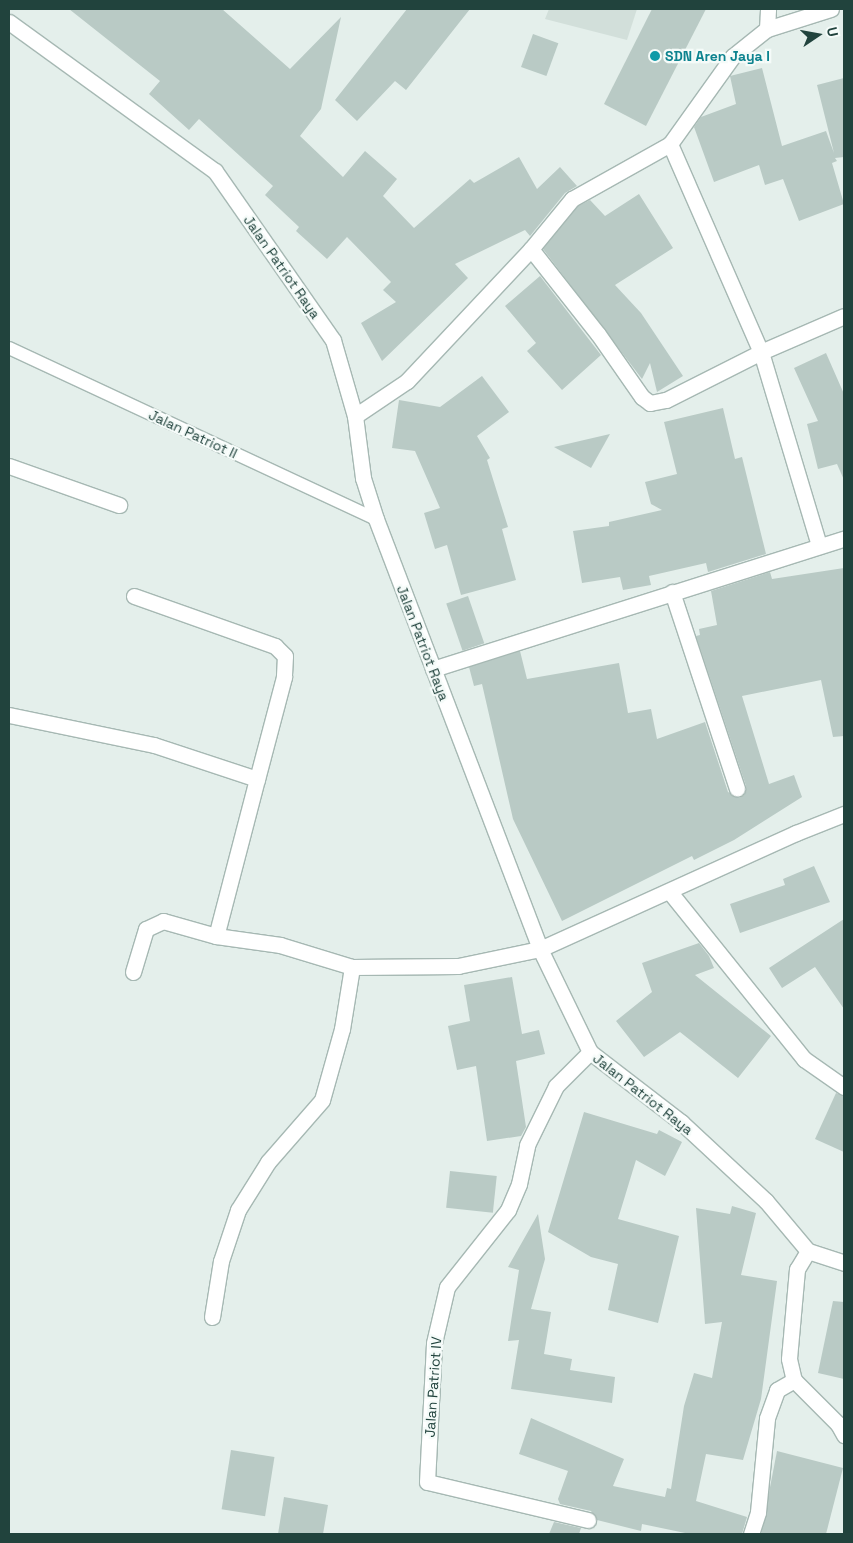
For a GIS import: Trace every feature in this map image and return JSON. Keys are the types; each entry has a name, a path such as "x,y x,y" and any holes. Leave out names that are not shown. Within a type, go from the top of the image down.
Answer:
{"street":[{"path":"767,29 768,9"},
{"path":"355,416 407,381 531,249 572,199 670,144 734,56 767,29 831,9"},
{"name":"Jalan Patriot Raya","path":"9,22 215,171 333,340 355,416 363,478 376,519 540,948 590,1052 681,1122 766,1201 808,1251"},
{"path":"670,144 739,296 761,352 819,545"},
{"path":"531,249 598,334 642,397 650,403 666,400 761,352 844,316"},
{"path":"9,466 119,505"},
{"path":"434,669 819,545 844,539"},
{"path":"672,592 737,789"},
{"path":"134,596 276,646 285,656 284,677 216,936"},
{"path":"9,715 154,745 257,779"},
{"path":"133,972 146,928 155,922 163,921 216,936 280,945 352,967 458,966 540,948 844,814"},
{"path":"669,891 804,1059 844,1086"},
{"path":"212,1317 221,1261 238,1210 268,1162 322,1100 342,1029 352,967"},
{"name":"Jalan Patriot IV","path":"588,1520 427,1482 434,1344 448,1287 508,1210 519,1184 527,1145 556,1086 590,1052"},
{"path":"844,1263 808,1251 797,1269 790,1324 789,1359 794,1380 838,1424 844,1435"},
{"path":"751,1534 758,1512 767,1418 777,1390 794,1380"}],"lane":[{"name":"Jalan Patriot II","path":"9,348 376,519"}],"shaded area":[{"path":"549,9 637,9 627,40 545,19"}],"building":[{"path":"69,9 222,9 290,69 341,17 321,109 300,136 343,177 365,151 397,179 383,196 414,228 470,179 474,183 519,157 537,189 560,167 577,186 565,193 530,236 525,230 455,264 468,278 382,361 361,323 396,302 383,290 391,282 347,237 327,259 296,231 299,227 265,195 273,186 199,119 189,130 149,94 160,81"},
{"path":"407,9 470,9 406,90 395,81 357,121 335,100"},
{"name":"SDN Aren Jaya I","path":"652,9 706,9 646,126 604,104"},
{"path":"533,34 558,43 546,76 521,67"},
{"path":"762,68 782,146 826,131 834,153 817,85 844,78 844,157 835,158 837,161 832,163 844,204 799,221 783,179 765,185 759,165 714,182 694,127 701,117 736,104 730,76"},
{"path":"639,194 673,248 615,285 641,313 683,376 657,392 650,363 642,379 543,249 578,206 590,200 605,216"},
{"path":"540,276 601,355 562,390 527,351 536,343 505,306"},
{"path":"826,353 844,394 844,480 837,464 818,469 807,424 818,421 794,368"},
{"path":"482,376 509,412 477,436 490,458 487,460 508,527 502,529 516,580 461,595 447,545 435,549 424,513 440,508 415,451 392,448 399,400 440,407"},
{"path":"723,408 735,459 742,457 766,554 708,572 706,563 649,576 651,585 623,590 620,577 582,583 573,531 609,526 609,522 662,510 651,504 645,482 677,474 664,422"},
{"path":"610,434 591,468 554,447"},
{"path":"844,568 844,736 833,737 821,680 742,696 769,784 794,775 802,797 734,840 694,860 692,856 562,921 513,819 482,684 474,686 469,667 520,651 527,679 619,663 628,713 651,709 657,739 705,722 728,792 739,798 744,795 746,786 696,636 700,635 699,629 717,625 711,591 770,572 772,579"},
{"path":"468,596 484,643 463,651 446,603"},
{"path":"814,866 830,902 740,933 730,904 785,885 783,879"},
{"path":"844,919 844,1009 815,967 782,988 769,968"},
{"path":"699,943 709,956 714,968 695,975 771,1036 738,1078 680,1032 644,1057 616,1021 652,992 642,963"},
{"path":"512,977 522,1034 539,1030 545,1054 516,1061 526,1127 521,1136 487,1141 476,1066 457,1070 448,1026 470,1021 464,985"},
{"path":"836,1093 844,1096 844,1152 815,1139"},
{"path":"584,1112 657,1134 659,1130 682,1142 665,1176 636,1160 618,1219 679,1236 658,1323 608,1310 618,1264 591,1257 548,1232"},
{"path":"450,1171 497,1176 493,1213 446,1208"},
{"path":"732,1206 756,1213 741,1275 777,1281 761,1399 743,1460 706,1454 696,1501 747,1517 742,1534 690,1534 642,1524 641,1531 597,1520 591,1511 560,1504 558,1499 568,1471 519,1454 531,1418 624,1459 613,1486 665,1497 667,1488 671,1489 684,1406 694,1373 712,1378 722,1322 705,1324 696,1208 730,1214"},
{"path":"538,1214 545,1259 531,1309 551,1312 544,1354 572,1359 570,1370 615,1377 612,1403 511,1389 519,1340 508,1341 519,1270 508,1267"},
{"path":"833,1301 844,1302 844,1379 818,1373"},
{"path":"231,1450 274,1457 265,1516 222,1509"},
{"path":"777,1451 843,1468 826,1534 761,1534"},
{"path":"284,1497 328,1505 323,1534 278,1534"},
{"path":"554,1522 581,1528 579,1534 549,1534"}],"place":[{"name":"SDN Aren Jaya I","path":"655,56"}]}
